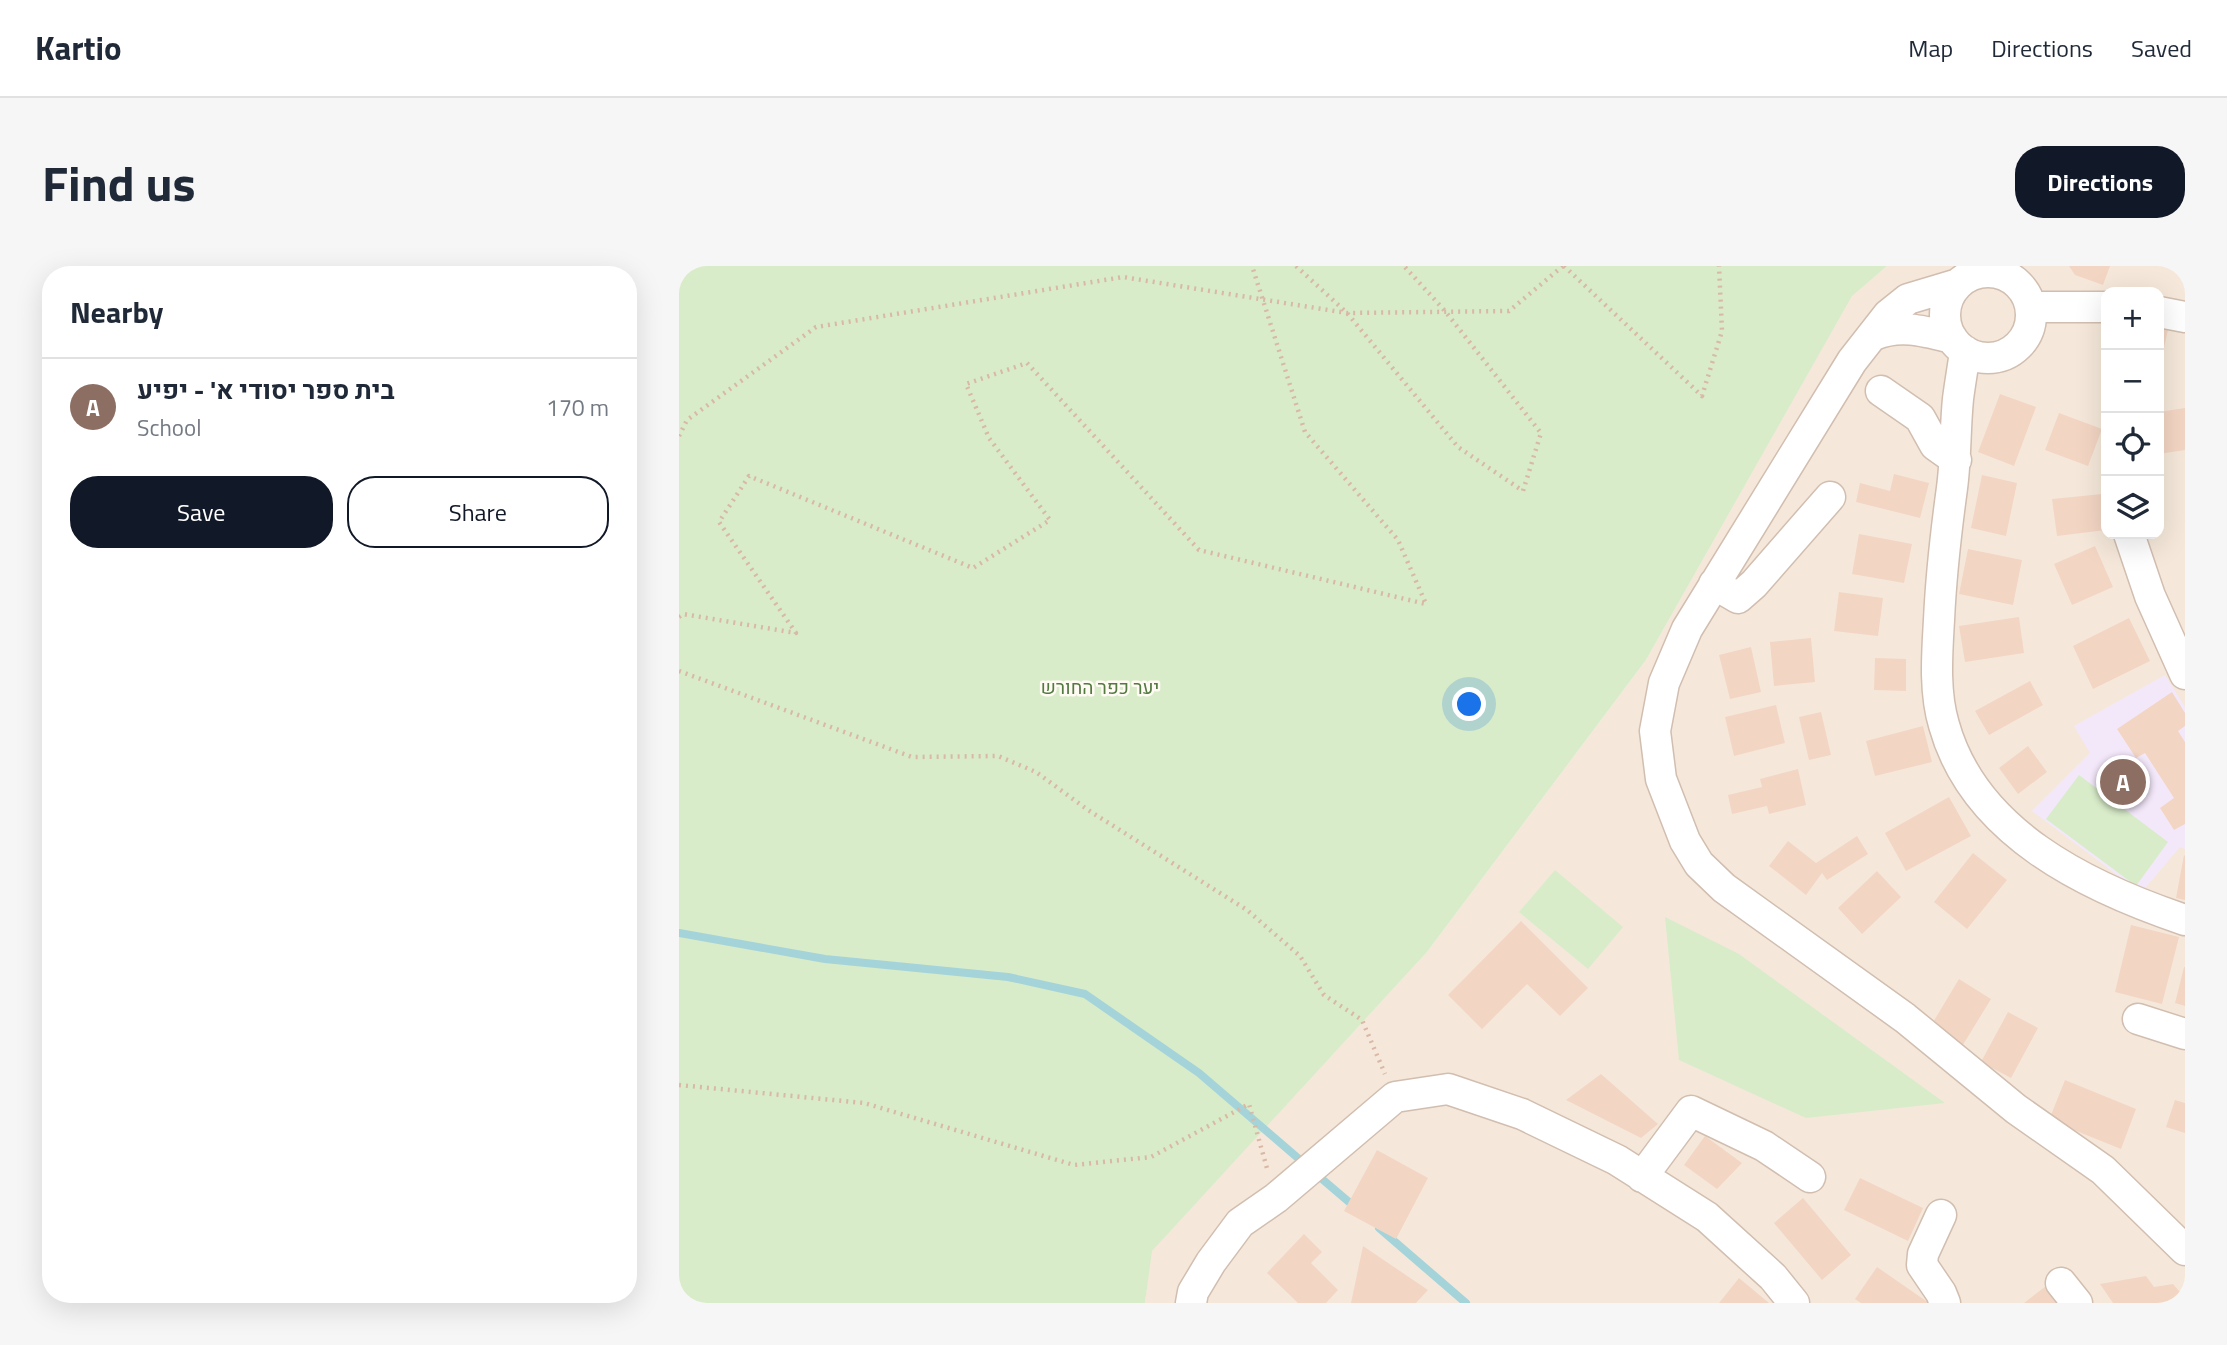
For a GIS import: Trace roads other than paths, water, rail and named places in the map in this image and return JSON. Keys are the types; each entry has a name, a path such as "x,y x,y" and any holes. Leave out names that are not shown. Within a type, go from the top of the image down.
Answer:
{"street":[{"path":"1874,335 1888,329 1913,329 1989,358 2013,351 2028,332 2031,307 2020,285 1999,269 1976,274 1958,284 1908,299 1888,315 1851,361 1687,629 1664,683 1655,731 1661,779 1685,841 1699,864 1724,888 1905,1017 2016,1109 2103,1170 2185,1250"},
{"path":"1958,284 1947,304 1945,316 1958,345 1958,399 1956,460 1942,561 1937,647 1943,724 1957,762 1979,796 2020,837 2058,864 2146,907 2185,920"},
{"path":"2031,307 2101,307"},
{"path":"2164,313 2185,317"},
{"path":"1881,391 1920,418 1935,445 1956,460"},
{"path":"1714,584 1738,598 1754,584 1830,497"},
{"path":"2131,539 2150,596 2185,674"},
{"path":"2138,1020 2185,1034"},
{"path":"1191,1303 1193,1292 1211,1262 1240,1223 1276,1198 1395,1097 1448,1088 1522,1114 1617,1160 1707,1217 1773,1278 1794,1303"},
{"path":"1642,1177 1691,1111 1764,1146 1810,1177"},
{"path":"1941,1214 1923,1254 1922,1265 1945,1303"}],"waterway":[{"path":"679,933 825,959 1008,977 1085,994 1199,1073 1306,1165"},
{"path":"1315,1173 1356,1208"},
{"path":"1379,1228 1466,1303"}],"place":[{"name":"בית ספר יסודי א' - יפיע","path":"2123,782"}],"park label":[{"name":"יער כפר החורש","path":"1100,687"}]}
